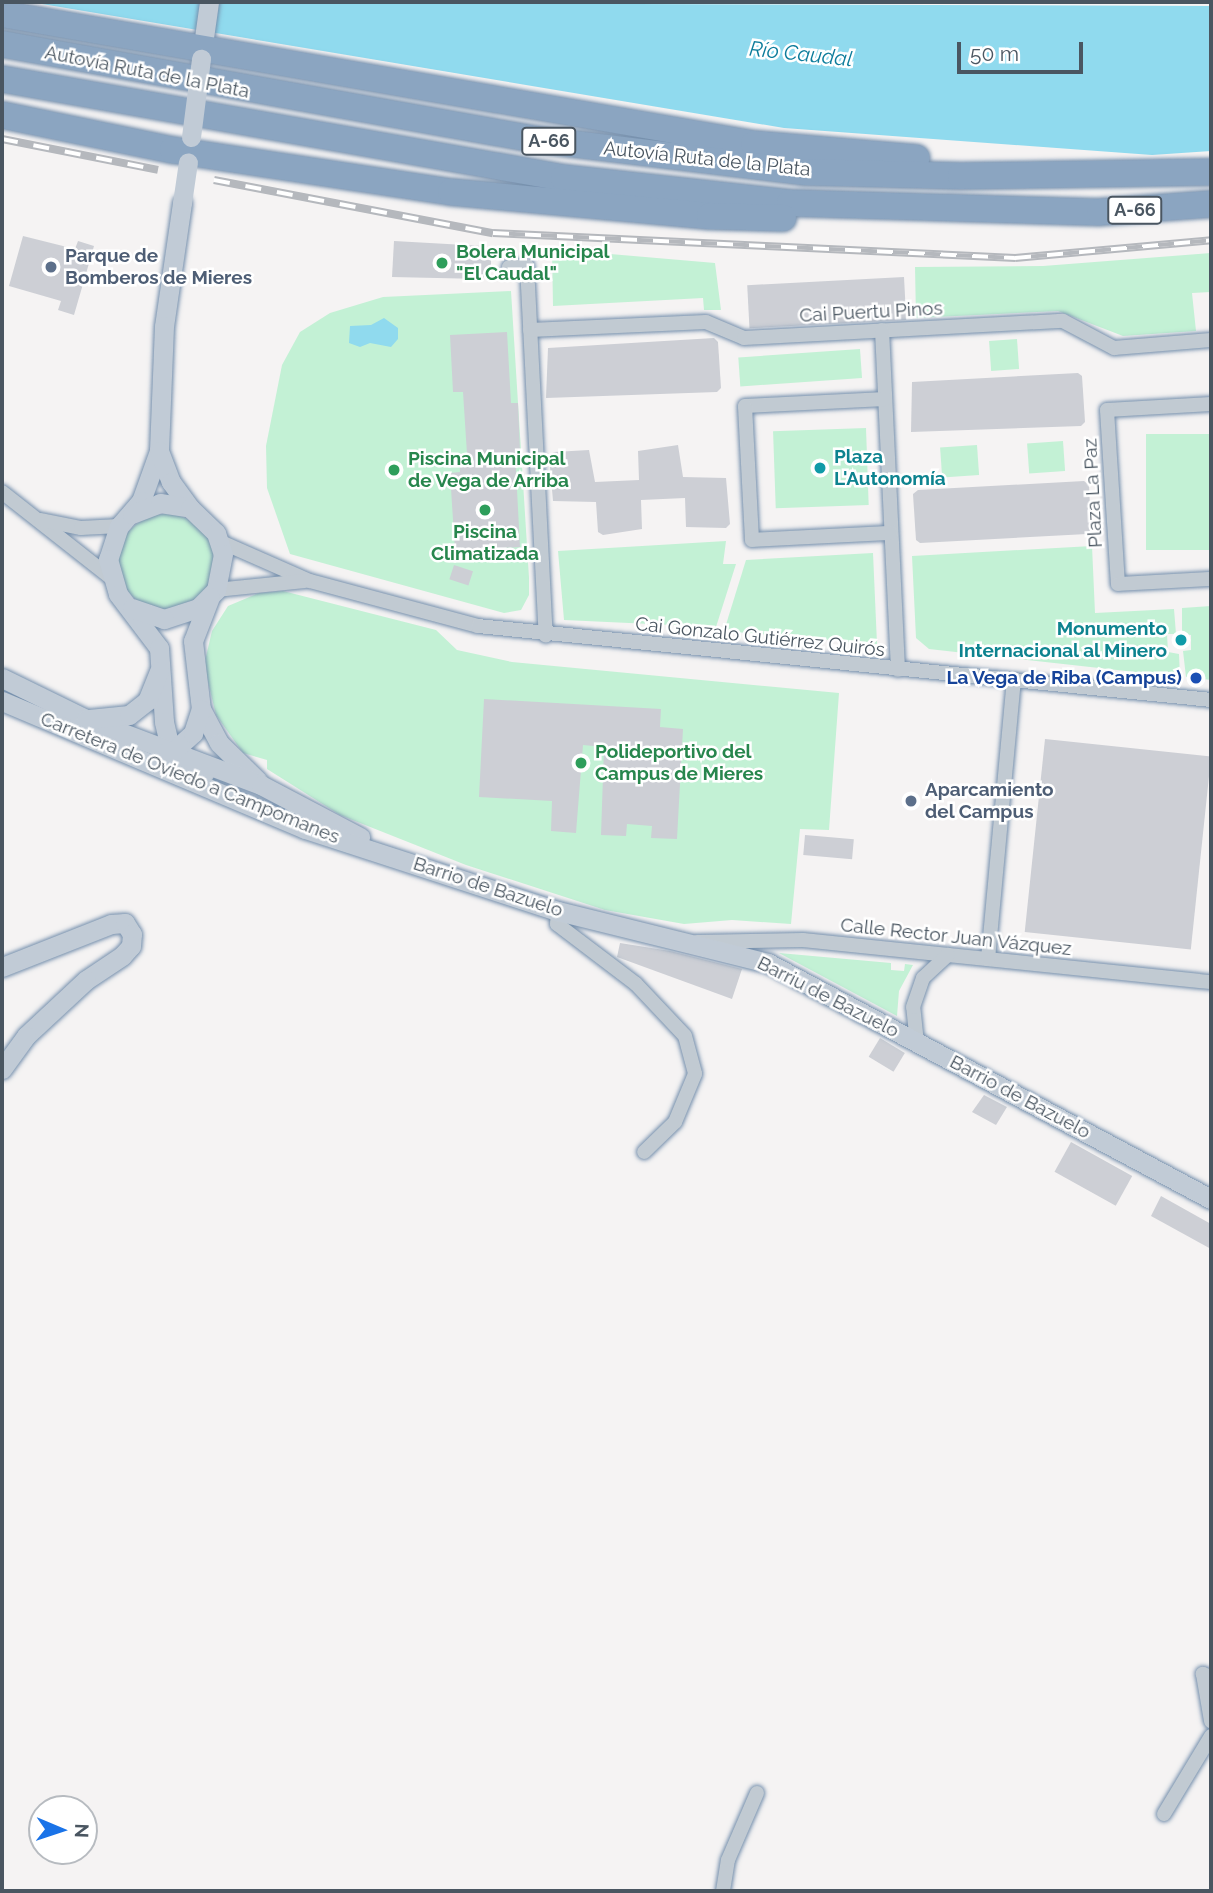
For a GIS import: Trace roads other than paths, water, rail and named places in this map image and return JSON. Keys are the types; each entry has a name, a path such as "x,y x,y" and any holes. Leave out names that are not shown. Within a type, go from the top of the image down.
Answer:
{"highway":[{"path":"2,14 203,46 383,82 754,144 1102,175"},
{"name":"Autovía Ruta de la Plata","path":"2,44 264,95 574,144 806,172 1102,175 1211,172"},
{"name":"Autovía Ruta de la Plata","path":"2,79 564,178 790,203 1059,211 1211,204"},
{"path":"2,115 189,151 451,192 710,216 953,223 1059,211"}],"street":[{"path":"110,576 108,559 125,520 141,501 159,451 164,326 209,2"},
{"path":"509,267 527,267 546,636"},
{"name":"Cai Puertu Pinos","path":"530,330 706,322 744,338 1063,321 1114,348 1211,340"},
{"path":"881,330 898,670"},
{"path":"885,398 745,406 752,540 891,533"},
{"name":"Plaza La Paz","path":"1211,404 1107,410 1118,584 1211,579"},
{"path":"159,451 171,482 190,508 205,519 221,542 222,567 193,641 201,709 219,743 261,785"},
{"path":"2,492 110,576 159,649 164,722 171,753 187,767 228,783 245,804"},
{"path":"38,519 81,528 125,520 160,503 190,508"},
{"name":"Cai Gonzalo Gutiérrez Quirós","path":"221,542 310,582 478,626 546,636 1211,700"},
{"name":"Cai Gonzalo Gutiérrez Quirós","path":"213,593 257,583 310,582"},
{"path":"132,608 164,619 182,616 213,593"},
{"path":"5,705 86,719 129,715 148,701 161,664"},
{"name":"Carretera de Oviedo a Campomanes","path":"2,678 86,719 261,785 402,858"},
{"path":"988,959 1014,681"},
{"name":"Carretera de Oviedo a Campomanes","path":"5,705 305,829 402,858"},
{"path":"99,742 141,752 171,753 193,733 201,709"},
{"name":"Barrio de Bazuelo","path":"402,858 558,911 697,942"},
{"path":"558,911 557,924 636,984 685,1036 695,1074 675,1122 644,1153"},
{"path":"2,967 111,924 125,923 132,934 131,946 122,956 86,980 26,1036 2,1069"},
{"name":"Calle Rector Juan Vázquez","path":"697,942 803,940 1211,982"},
{"name":"Barriu de Bazuelo","path":"697,942 768,963 917,1043"},
{"path":"917,1043 913,1007 923,978 948,955"},
{"name":"Barrio de Bazuelo","path":"917,1043 1211,1199"},
{"path":"1211,1677 1203,1674 1211,1721"},
{"path":"1164,1814 1211,1736"},
{"path":"723,1891 728,1860 757,1793"}],"water":[{"name":"Río Caudal","path":"30,2 1211,6 1211,151 1152,155 784,128"},
{"path":"384,318 398,328 398,339 391,347 370,343 360,347 349,343 350,326 371,325"}],"railway":[{"path":"2,139 158,170"},
{"path":"214,180 493,233 1015,258 1211,240"}],"place":[{"name":"Bolera Municipal \"El Caudal\"","path":"442,263"},
{"name":"Parque de Bomberos de Mieres","path":"51,267"},
{"name":"Plaza L'Autonomía","path":"820,468"},
{"name":"Piscina Municipal de Vega de Arriba","path":"394,470"},
{"name":"Piscina Climatizada","path":"485,510"},
{"name":"Monumento Internacional al Minero","path":"1181,640"},
{"name":"La Vega de Riba (Campus)","path":"1196,678"},
{"name":"Polideportivo del Campus de Mieres","path":"581,763"},
{"name":"Aparcamiento del Campus","path":"911,801"}]}
